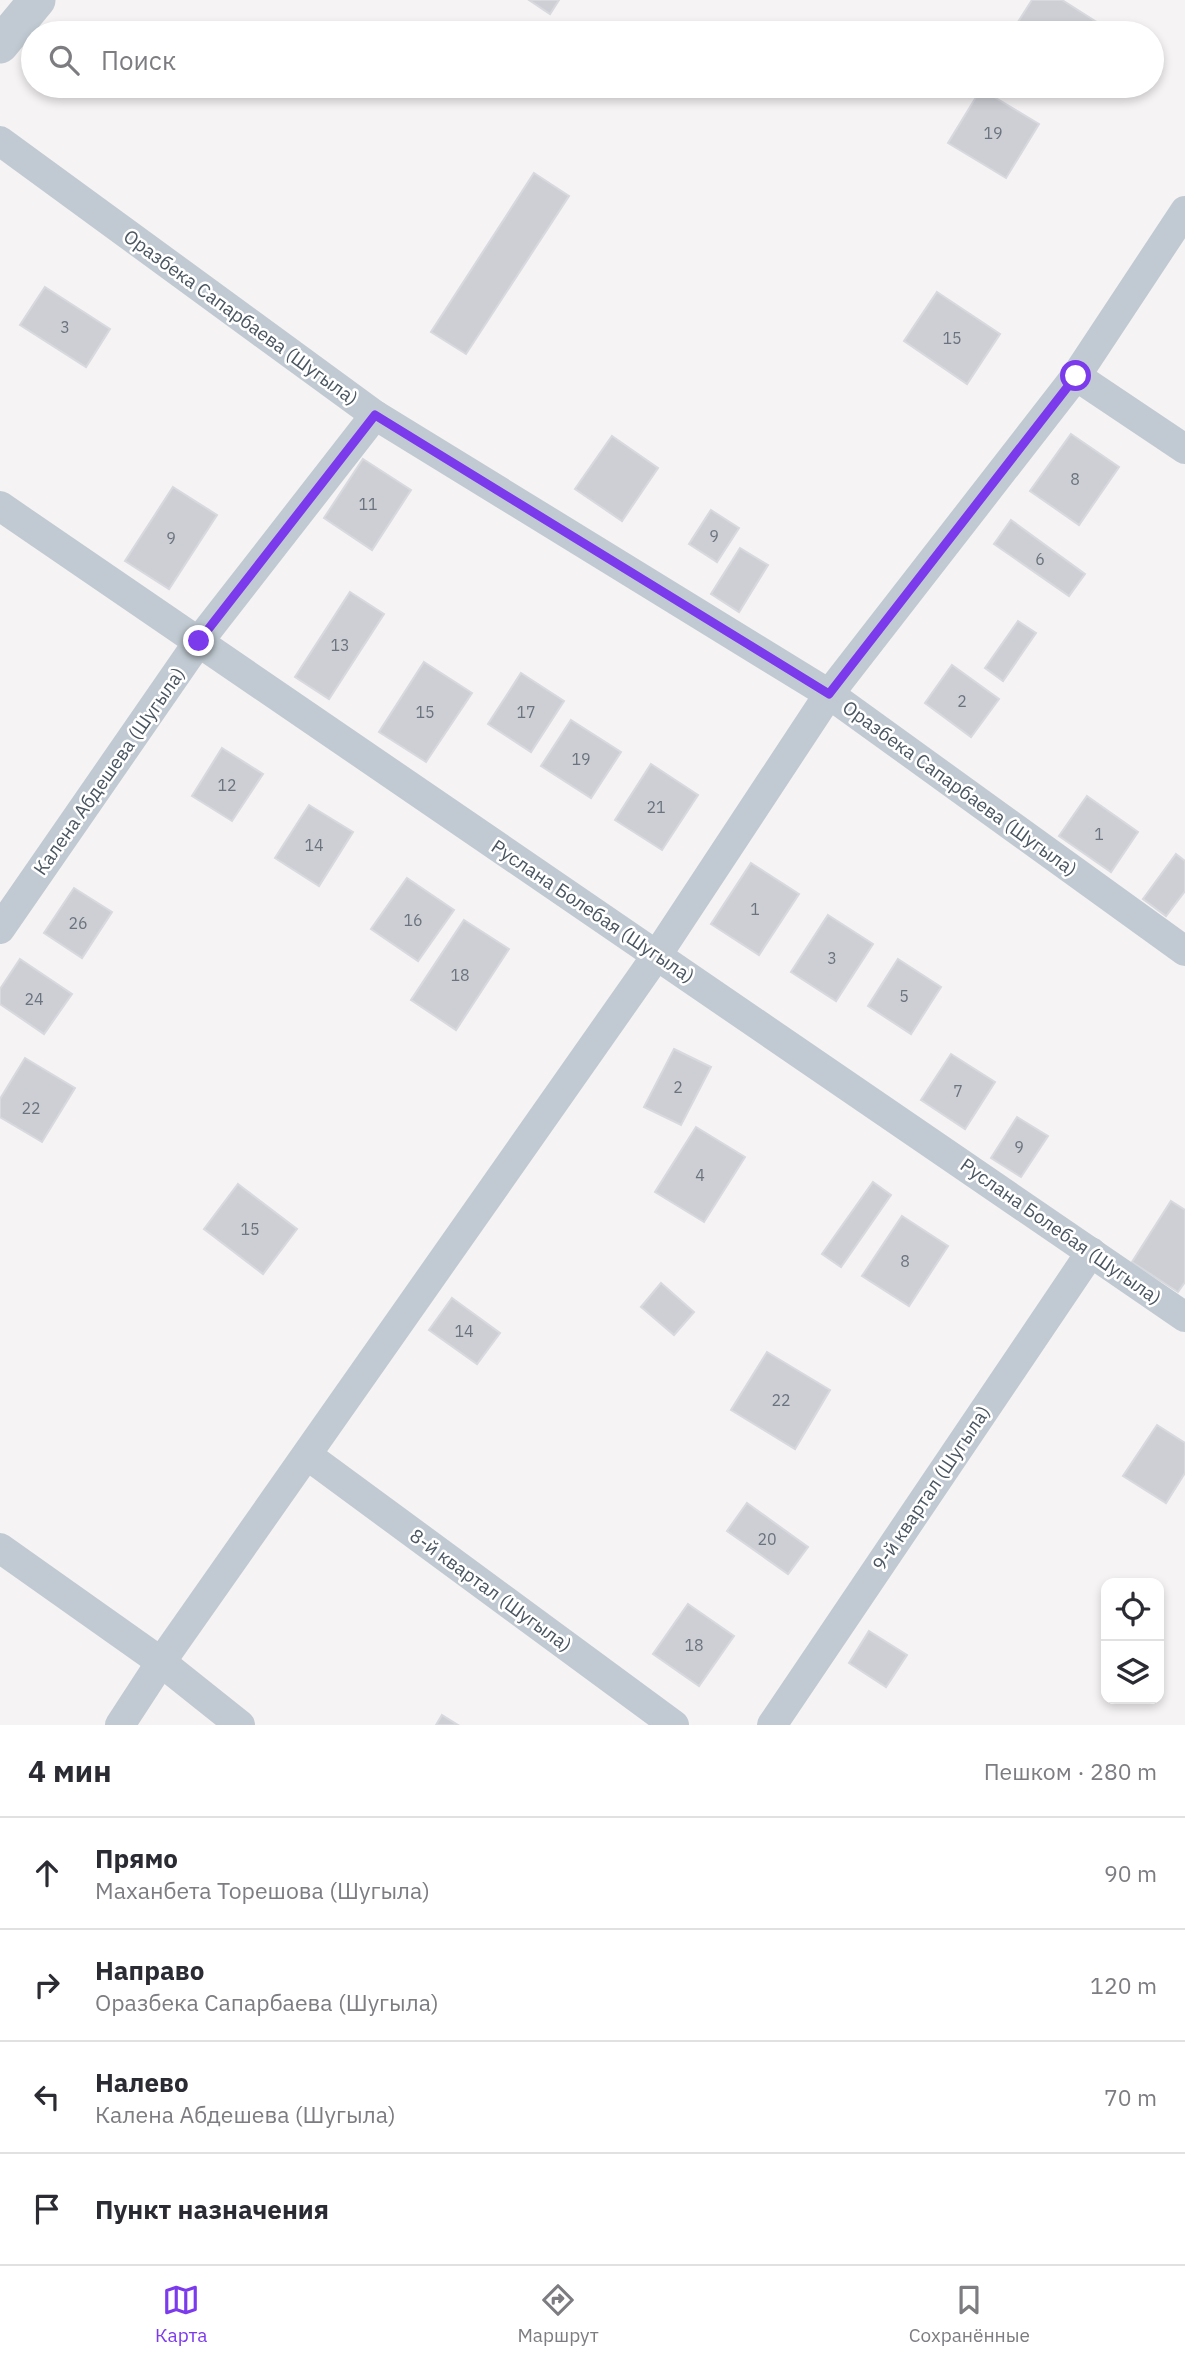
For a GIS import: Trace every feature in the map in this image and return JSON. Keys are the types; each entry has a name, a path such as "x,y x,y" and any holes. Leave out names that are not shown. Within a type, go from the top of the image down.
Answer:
{"street":[{"path":"0,45 37,0"},
{"name":"Оразбека Сапарбаева (Шугыла)","path":"0,141 375,415 829,694 1185,951"},
{"path":"120,1725 161,1662 657,955 829,694 1076,376 1185,211"},
{"path":"1076,376 1185,449"},
{"name":"Калена Абдешева (Шугыла)","path":"0,929 199,641 375,415"},
{"name":"Руслана Болебая (Шугыла)","path":"0,506 1185,1317"},
{"name":"9-й квартал (Шугыла)","path":"772,1725 1091,1252"},
{"name":"8-й квартал (Шугыла)","path":"307,1455 674,1725"},
{"path":"0,1548 161,1662 240,1725"}],"building":[{"path":"529,0 559,0 550,14"},
{"path":"1032,0 1062,0 1095,21 1019,21"},
{"path":"976,98 996,98 1039,124 1006,178 948,143"},
{"path":"534,173 569,196 466,354 431,332"},
{"path":"45,287 110,329 86,367 20,325"},
{"path":"937,292 1000,334 967,384 904,341"},
{"path":"1071,434 1119,467 1079,525 1030,491"},
{"path":"612,436 658,468 622,521 575,489"},
{"path":"363,459 411,490 372,550 324,518"},
{"path":"173,487 217,515 169,589 125,561"},
{"path":"711,510 739,528 717,562 689,544"},
{"path":"1011,520 1085,574 1069,596 994,544"},
{"path":"740,548 768,565 739,612 711,594"},
{"path":"350,592 384,614 329,699 295,677"},
{"path":"1018,621 1036,633 1003,681 985,668"},
{"path":"424,662 472,693 426,762 379,732"},
{"path":"952,665 999,699 971,737 925,703"},
{"path":"521,673 564,701 531,752 488,724"},
{"path":"571,720 621,752 591,798 541,766"},
{"path":"222,748 263,774 232,821 192,796"},
{"path":"651,764 698,795 662,850 615,820"},
{"path":"1087,796 1138,832 1111,872 1059,836"},
{"path":"309,805 353,832 319,886 275,858"},
{"path":"1176,854 1185,861 1185,891 1166,916 1143,899"},
{"path":"751,863 799,894 759,955 711,924"},
{"path":"407,878 454,910 418,961 371,929"},
{"path":"74,888 112,912 82,958 44,933"},
{"path":"828,915 873,944 836,1001 791,972"},
{"path":"464,920 509,949 456,1030 411,1000"},
{"path":"20,959 72,994 44,1034 0,1004 0,989"},
{"path":"898,959 941,987 911,1034 868,1006"},
{"path":"674,1049 711,1067 681,1125 644,1107"},
{"path":"951,1054 995,1082 965,1129 921,1100"},
{"path":"25,1058 75,1088 42,1142 0,1117 0,1099"},
{"path":"1017,1117 1048,1136 1021,1177 991,1158"},
{"path":"696,1127 745,1157 704,1222 655,1192"},
{"path":"873,1182 891,1195 841,1267 822,1254"},
{"path":"238,1184 297,1229 263,1274 204,1229"},
{"path":"1171,1201 1185,1210 1185,1282 1178,1292 1132,1262"},
{"path":"902,1216 948,1246 909,1306 862,1276"},
{"path":"661,1283 694,1312 674,1335 641,1307"},
{"path":"452,1298 500,1333 477,1364 429,1330"},
{"path":"767,1352 830,1390 795,1449 731,1410"},
{"path":"1157,1425 1185,1443 1185,1473 1166,1503 1123,1476"},
{"path":"747,1503 808,1547 788,1574 727,1531"},
{"path":"688,1604 734,1636 699,1686 653,1654"},
{"path":"869,1631 907,1655 886,1687 849,1663"},
{"path":"442,1715 458,1725 436,1725"}],"route":[{"path":"199,641 375,415 829,694 1076,376"}]}
